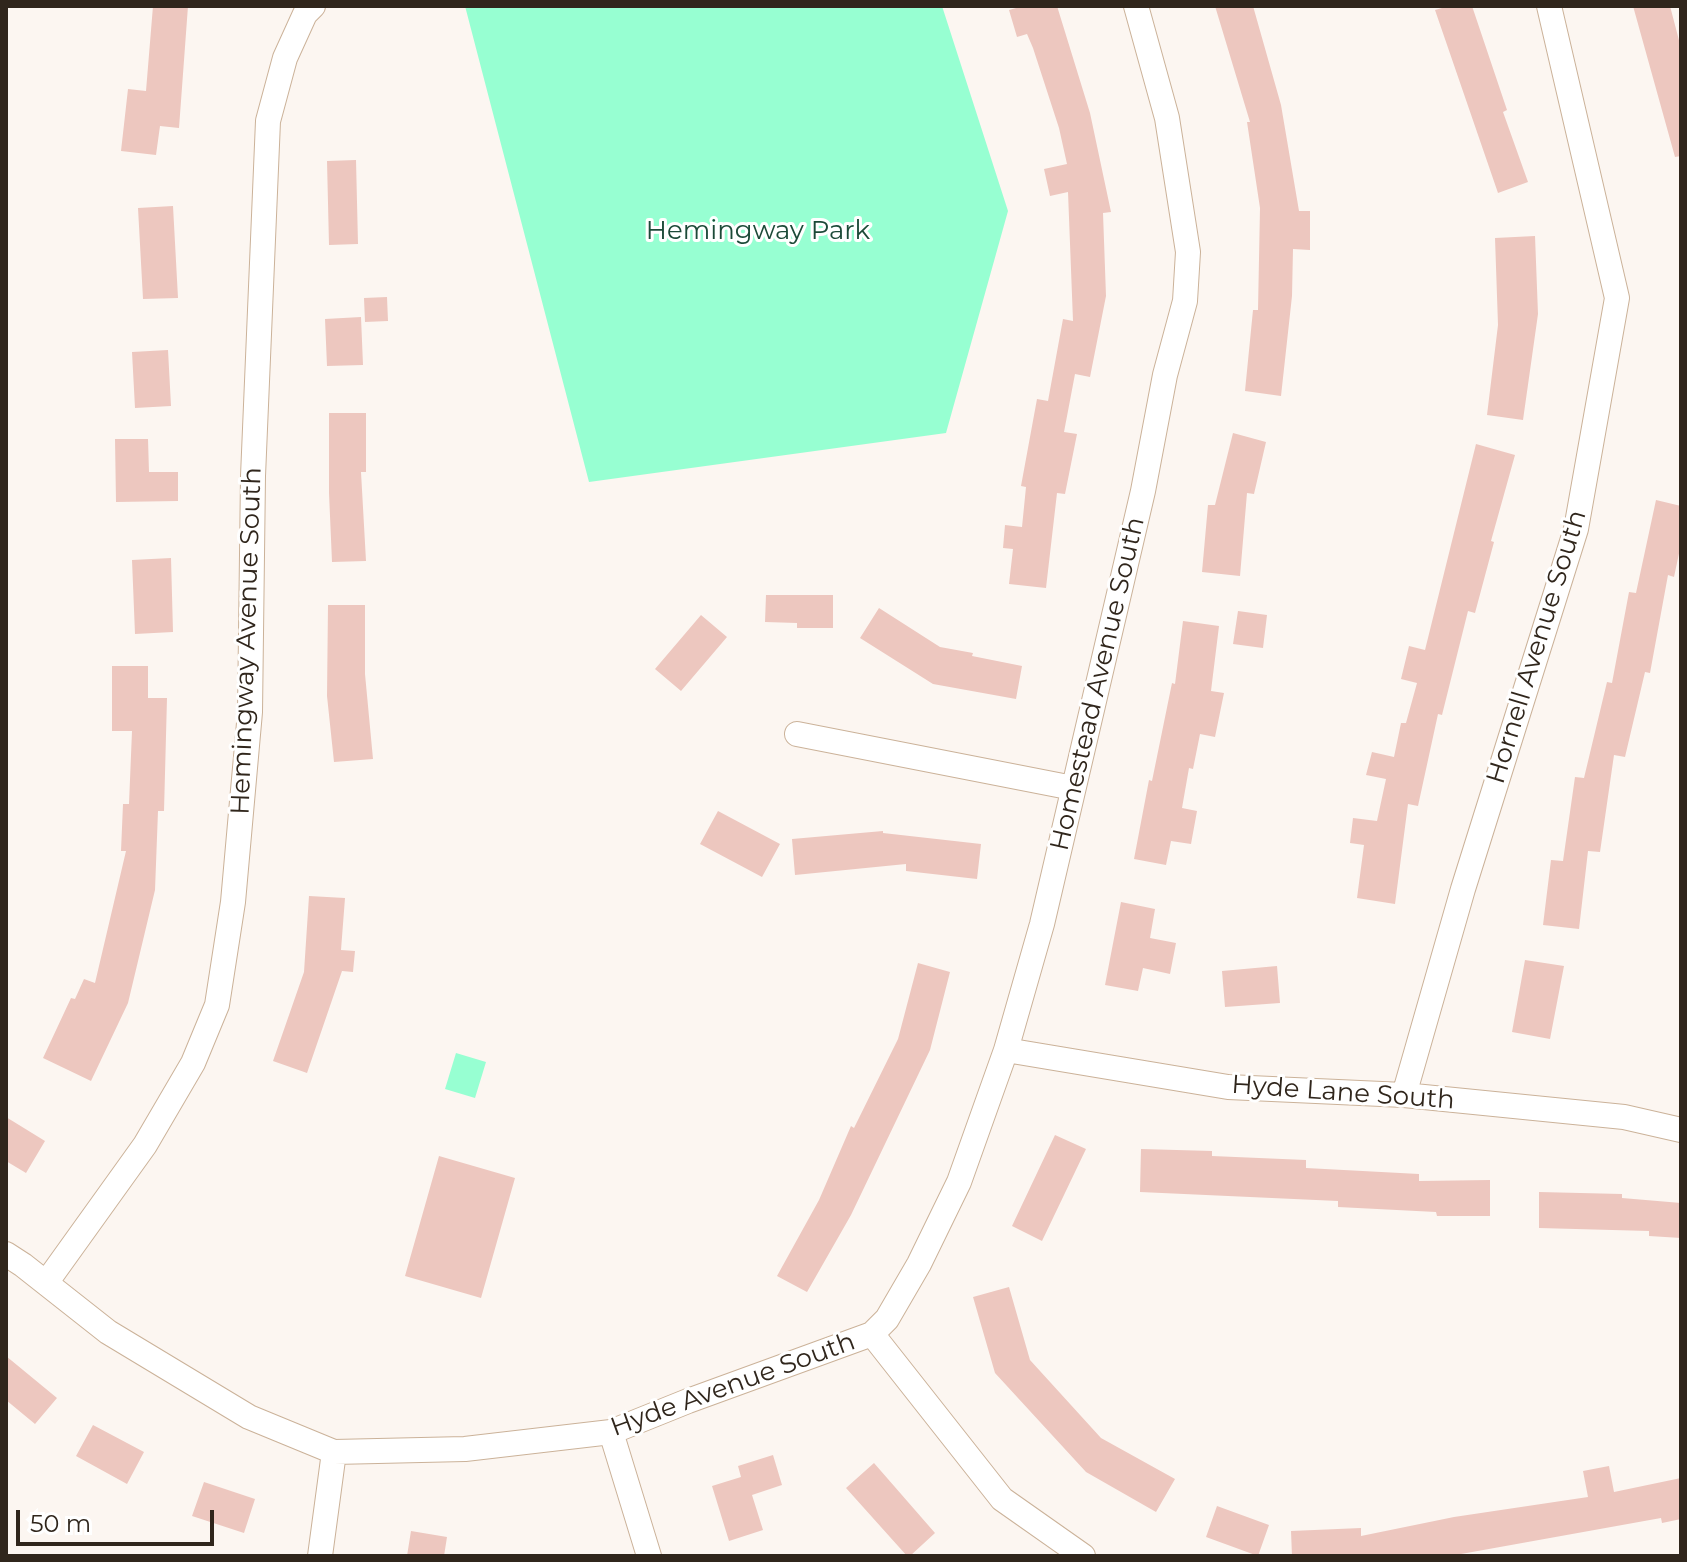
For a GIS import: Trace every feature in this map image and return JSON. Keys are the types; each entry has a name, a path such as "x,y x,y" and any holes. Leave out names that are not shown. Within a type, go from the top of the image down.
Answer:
{"street":[{"name":"Hemingway Avenue South","path":"46,1283 145,1145 193,1063 217,1005 233,902 250,712 253,476 268,121 285,58 305,14 313,6"},
{"name":"Homestead Avenue South","path":"872,1334 887,1319 919,1264 959,1182 1006,1050 1042,924 1143,491 1165,375 1185,301 1188,252 1167,118 1136,6"},
{"name":"Hornell Avenue South","path":"1404,1095 1463,889 1576,529 1617,298 1549,6"},
{"path":"797,734 1073,788"},
{"name":"Hyde Lane South","path":"1006,1050 1228,1087 1404,1095 1624,1117 1681,1130"},
{"name":"Hyde Avenue South","path":"6,1254 108,1332 249,1417 334,1452 465,1449 611,1432 872,1334 1002,1499 1083,1556"},
{"path":"611,1432 649,1556"},
{"path":"320,1556 334,1452"}],"green space":[{"name":"Hemingway Park","path":"465,6 942,6 1008,211 946,433 589,482"},
{"path":"456,1053 486,1062 475,1098 445,1089"}],"building":[{"path":"153,6 188,6 179,128 160,126 156,155 121,151 128,89 146,91"},
{"path":"1023,6 1057,6 1090,113 1111,212 1103,213 1106,296 1090,377 1075,374 1064,432 1077,434 1065,494 1057,493 1046,588 1009,584 1013,549 1003,548 1005,525 1022,527 1026,487 1021,486 1037,399 1048,401 1063,319 1073,321 1068,192 1050,196 1044,169 1067,164 1059,128 1033,48 1027,34 1017,37 1009,10"},
{"path":"1215,6 1253,6 1281,105 1299,211 1310,211 1310,250 1293,249 1292,296 1281,396 1245,391 1253,310 1258,310 1260,208 1247,122 1250,122"},
{"path":"1449,6 1472,6 1507,110 1503,112 1528,182 1498,193 1435,10"},
{"path":"1633,6 1670,6 1681,48 1681,156 1675,157"},
{"path":"356,160 358,244 329,245 327,161"},
{"path":"173,206 178,298 143,299 138,208"},
{"path":"1535,236 1538,314 1523,420 1487,415 1498,325 1495,238"},
{"path":"387,297 388,321 365,322 364,298"},
{"path":"361,317 363,365 327,366 325,319"},
{"path":"168,350 171,406 135,408 132,352"},
{"path":"329,413 366,413 366,472 361,472 366,561 332,562"},
{"path":"1233,433 1266,442 1254,494 1247,493 1240,576 1202,572 1208,505 1215,505"},
{"path":"115,439 148,439 149,472 178,472 178,501 116,502"},
{"path":"1476,444 1515,455 1491,541 1494,542 1475,613 1468,611 1442,715 1438,714 1418,806 1408,804 1395,904 1357,898 1364,845 1350,843 1353,818 1377,821 1386,779 1366,775 1372,752 1394,757 1401,723 1406,723 1417,683 1401,679 1409,646 1425,650"},
{"path":"1656,500 1681,506 1681,544 1674,577 1668,575 1650,673 1645,672 1625,757 1614,755 1600,852 1588,851 1579,929 1543,925 1551,860 1563,861 1575,777 1584,778 1607,682 1612,683 1629,592 1636,593"},
{"path":"171,558 173,632 135,634 132,560"},
{"path":"766,595 833,595 833,628 797,628 797,623 765,622"},
{"path":"328,605 365,605 365,674 373,759 334,762 327,696"},
{"path":"879,608 940,647 1022,666 1016,699 933,684 860,638"},
{"path":"1238,611 1267,615 1263,648 1233,644"},
{"path":"701,615 727,637 681,691 655,669"},
{"path":"1183,621 1219,626 1211,691 1224,693 1215,737 1200,734 1193,769 1189,768 1182,808 1197,811 1191,844 1171,841 1166,865 1134,859 1149,780 1152,781 1172,683 1175,684"},
{"path":"112,666 148,666 148,698 167,698 164,811 158,811 155,890 128,1003 91,1081 43,1058 71,998 75,999 84,979 95,983 126,851 121,851 123,804 129,804 132,731 112,731"},
{"path":"718,811 780,844 762,877 700,844"},
{"path":"883,831 981,844 977,879 906,871 906,864 795,875 792,839"},
{"path":"309,896 345,898 341,950 355,951 353,972 342,971 307,1073 273,1061 304,972"},
{"path":"1121,902 1155,909 1150,938 1176,943 1170,974 1143,968 1138,991 1105,985"},
{"path":"1525,960 1564,966 1550,1039 1512,1032"},
{"path":"918,963 950,972 930,1050 851,1215 807,1292 777,1276 819,1200 851,1126 854,1128 898,1039"},
{"path":"1277,966 1280,1003 1225,1007 1222,971"},
{"path":"6,1117 45,1141 26,1173 6,1161"},
{"path":"1055,1135 1086,1149 1042,1241 1012,1226"},
{"path":"1141,1149 1212,1151 1212,1156 1306,1160 1306,1168 1419,1174 1419,1181 1490,1180 1490,1216 1437,1216 1436,1212 1338,1207 1338,1201 1140,1192"},
{"path":"439,1156 515,1178 481,1298 405,1276"},
{"path":"1539,1192 1622,1194 1622,1198 1681,1203 1681,1238 1649,1236 1649,1231 1539,1228"},
{"path":"1009,1287 1030,1360 1101,1438 1175,1479 1156,1512 1086,1472 995,1373 973,1297"},
{"path":"6,1356 57,1398 35,1424 6,1400"},
{"path":"93,1425 144,1452 127,1484 76,1456"},
{"path":"773,1455 782,1485 752,1495 763,1530 729,1541 712,1486 741,1477 738,1466"},
{"path":"874,1463 935,1533 910,1556 846,1488"},
{"path":"1609,1466 1614,1492 1681,1478 1681,1519 1662,1523 1661,1518 1450,1556 1292,1556 1291,1531 1361,1528 1361,1536 1454,1517 1588,1497 1583,1471"},
{"path":"204,1482 255,1499 244,1533 192,1516"},
{"path":"1217,1506 1269,1525 1258,1556 1206,1537"},
{"path":"411,1531 447,1537 444,1556 407,1556"}]}
